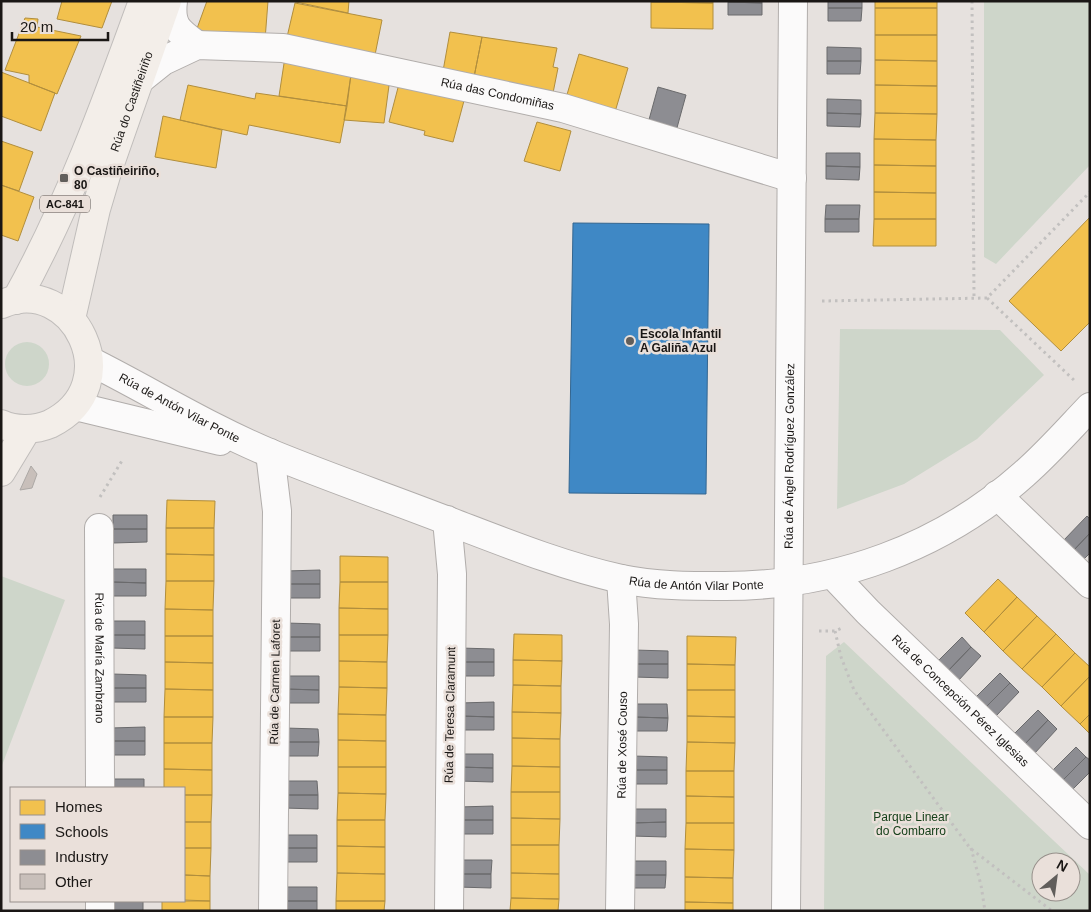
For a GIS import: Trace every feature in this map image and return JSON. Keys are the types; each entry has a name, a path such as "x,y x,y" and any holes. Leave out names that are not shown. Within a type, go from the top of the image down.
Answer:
{"main road":[{"name":"Rúa do Castiñeiriño","path":"9,302 58,220 106,104 143,1"},
{"name":"Rúa do Castiñeiriño","path":"71,319 96,209 138,81 167,1"},
{"name":"Rúa do Castiñeiriño","path":"1,472 14,427 45,426 61,418 74,406 83,392 88,377 90,361 84,338 71,319 55,307 36,300 9,302"}],"street":[{"path":"173,1 174,23 179,32 197,45"},
{"name":"Rúa de Ángel Rodríguez González","path":"786,911 793,1"},
{"name":"Rúa das Condomiñas","path":"138,81 163,62 197,45 283,48 563,108 792,178"},
{"name":"Rúa de Antón Vilar Ponte","path":"90,361 149,393 270,453 544,557 621,579 685,586 746,586 789,583 833,575 884,560 914,547 950,527 1023,475 1086,398"},
{"name":"Rúa de Antón Vilar Ponte","path":"74,406 270,453"},
{"name":"Rúa de Carmen Laforet","path":"270,453 277,511 273,911"},
{"path":"997,495 1090,584"},
{"name":"Rúa de Teresa Claramunt","path":"447,520 452,574 448,911"},
{"name":"Rúa de María Zambrano","path":"99,528 100,787"},
{"name":"Rúa de Concepción Pérez Iglesias","path":"833,575 868,612 1090,825"},
{"name":"Rúa de Xosé Couso","path":"620,911 624,624 621,579"}],"path":[{"path":"972,1 974,298"},
{"path":"988,298 1090,192"},
{"path":"822,301 988,298 1086,398"},
{"path":"99,528 98,499 123,459"},
{"path":"815,632 835,631 850,625"},
{"path":"835,631 841,657 854,690 970,848 1052,911"},
{"path":"970,848 981,885 985,911"}],"green space":[{"path":"984,1 1090,1 1090,165 996,264 984,257"},
{"path":"840,329 1000,330 1044,375 977,439 904,484 837,509"},
{"path":"23,342 31,342 43,348 49,364 43,380 31,386 23,386 11,380 5,368 5,360 11,348"},
{"path":"1,576 65,600 1,768"},
{"name":"Parque Linear do Combarro","path":"844,642 1066,852 1031,852 1031,902 1081,902 1081,866 1090,875 1090,911 824,911 826,656"}],"building: Homes":[{"path":"62,1 112,1 102,28 57,19"},
{"path":"207,1 268,1 265,40 195,34"},
{"path":"291,1 349,1 348,13"},
{"path":"713,1 713,3 651,2"},
{"path":"875,1 937,1 937,8 875,8"},
{"path":"651,2 713,3 713,29 651,28"},
{"path":"295,3 382,20 375,55 287,37"},
{"path":"875,8 937,8 937,35 875,35"},
{"path":"25,18 38,19 37,27 81,36 57,94 29,83 29,75 5,70"},
{"path":"450,32 482,37 474,77 443,71"},
{"path":"875,35 937,35 937,61 875,60"},
{"path":"482,37 557,48 553,67 558,68 553,93 474,77"},
{"path":"579,54 628,68 615,112 566,98"},
{"path":"285,57 352,66 347,106 279,96"},
{"path":"875,60 937,61 937,86 875,85"},
{"path":"1,72 55,93 41,131 1,116"},
{"path":"351,75 390,78 384,123 344,120"},
{"path":"400,80 465,97 453,142 424,135 425,131 389,122"},
{"path":"188,85 255,99 256,93 347,106 340,143 249,125 247,135 180,120"},
{"path":"875,85 937,86 937,114 875,113"},
{"path":"875,113 937,114 936,140 874,139"},
{"path":"163,116 222,130 216,168 155,157"},
{"path":"537,122 571,131 560,171 524,161"},
{"path":"874,139 936,140 936,166 874,165"},
{"path":"1,141 33,152 19,191 1,185"},
{"path":"874,165 936,166 936,193 874,192"},
{"path":"1,185 34,197 18,241 1,235"},
{"path":"874,192 936,193 936,219 874,219"},
{"path":"1090,217 1090,322 1061,351 1009,301"},
{"path":"874,219 936,219 936,246 873,246"},
{"path":"167,500 215,501 214,528 166,528"},
{"path":"166,528 214,528 214,555 166,554"},
{"path":"166,554 214,555 214,581 166,581"},
{"path":"340,556 388,557 388,582 340,582"},
{"path":"998,579 1017,597 984,632 965,613"},
{"path":"166,581 214,581 213,610 165,609"},
{"path":"340,582 388,582 388,609 339,608"},
{"path":"1017,597 1037,616 1003,651 984,632"},
{"path":"339,608 388,609 388,635 339,635"},
{"path":"165,609 213,610 213,636 165,636"},
{"path":"1037,616 1056,634 1022,669 1003,651"},
{"path":"514,634 562,635 562,661 513,660"},
{"path":"1056,634 1075,653 1042,687 1022,669"},
{"path":"339,635 388,635 387,662 339,661"},
{"path":"165,636 213,636 213,663 165,662"},
{"path":"687,636 736,637 735,665 687,664"},
{"path":"1075,653 1090,667 1090,676 1061,706 1042,687"},
{"path":"513,660 562,661 561,686 513,685"},
{"path":"339,661 387,662 387,688 339,687"},
{"path":"165,662 213,663 213,690 165,689"},
{"path":"687,664 735,665 735,690 687,690"},
{"path":"1090,676 1090,714 1080,724 1061,706"},
{"path":"513,685 561,686 561,713 512,712"},
{"path":"339,687 387,688 386,715 338,714"},
{"path":"165,689 213,690 213,717 164,717"},
{"path":"687,690 735,690 735,717 687,716"},
{"path":"512,712 561,713 560,739 512,738"},
{"path":"338,714 386,715 386,741 338,740"},
{"path":"1090,714 1090,734 1080,724"},
{"path":"687,716 735,717 735,743 687,742"},
{"path":"164,717 213,717 212,743 164,743"},
{"path":"512,738 560,739 560,767 512,766"},
{"path":"338,740 386,741 386,767 338,767"},
{"path":"687,742 735,743 734,771 686,771"},
{"path":"164,743 212,743 212,770 164,769"},
{"path":"512,766 560,767 560,792 511,792"},
{"path":"338,767 386,767 386,794 338,793"},
{"path":"164,769 212,770 212,795 185,795 185,787 164,787"},
{"path":"686,771 734,771 734,797 686,796"},
{"path":"511,792 560,792 560,819 511,818"},
{"path":"338,793 386,794 385,820 337,820"},
{"path":"185,795 212,795 211,822 185,822"},
{"path":"686,796 734,797 734,823 686,823"},
{"path":"511,818 560,819 559,845 511,845"},
{"path":"337,820 385,820 385,847 337,846"},
{"path":"185,822 211,822 211,848 185,848"},
{"path":"686,823 734,823 734,850 685,849"},
{"path":"511,845 559,845 559,874 511,873"},
{"path":"337,846 385,847 385,874 337,873"},
{"path":"185,848 211,848 210,876 185,875"},
{"path":"685,849 734,850 733,878 685,877"},
{"path":"337,873 385,874 385,901 336,901"},
{"path":"511,873 559,874 559,899 511,898"},
{"path":"185,875 210,876 210,901 185,900"},
{"path":"685,877 733,878 733,903 685,902"},
{"path":"511,898 559,899 558,911 510,911"},
{"path":"210,901 210,911 162,911 162,902"},
{"path":"336,901 385,901 384,911 336,911"},
{"path":"685,902 733,903 733,911 685,911"}],"building: Schools":[{"path":"573,223 709,224 706,494 569,493"}],"building: Industry":[{"path":"762,1 762,3 728,2"},
{"path":"828,1 862,1 862,8 828,8"},
{"path":"728,2 762,3 762,15 728,15"},
{"path":"828,8 862,8 861,21 828,21"},
{"path":"827,47 861,48 861,61 827,61"},
{"path":"827,61 861,61 860,74 827,74"},
{"path":"658,87 686,95 675,135 647,127"},
{"path":"827,99 861,100 861,114 827,113"},
{"path":"827,113 861,114 860,127 827,126"},
{"path":"826,153 860,153 860,167 826,166"},
{"path":"826,166 860,167 859,180 826,179"},
{"path":"826,205 860,205 859,219 825,219"},
{"path":"825,219 859,219 859,232 825,232"},
{"path":"113,515 147,515 147,529 113,529"},
{"path":"1087,516 1090,519 1090,533 1074,550 1063,541"},
{"path":"113,529 147,529 147,542 113,543"},
{"path":"1090,533 1090,553 1083,560 1074,550"},
{"path":"112,569 146,569 146,583 112,582"},
{"path":"320,570 320,584 286,584 286,571"},
{"path":"112,582 146,583 146,596 112,596"},
{"path":"286,584 320,584 320,598 286,598"},
{"path":"111,621 145,621 145,635 111,635"},
{"path":"286,623 320,624 320,637 286,637"},
{"path":"111,635 145,635 145,649 112,648"},
{"path":"286,637 320,637 320,651 286,651"},
{"path":"962,637 971,647 948,671 938,661"},
{"path":"971,647 981,656 958,681 948,671"},
{"path":"460,648 494,649 494,662 460,662"},
{"path":"634,650 668,651 668,664 634,664"},
{"path":"460,662 494,662 494,676 460,676"},
{"path":"634,664 668,664 668,678 634,677"},
{"path":"1000,673 1010,683 986,707 976,697"},
{"path":"112,674 146,675 146,688 112,688"},
{"path":"285,676 319,676 319,690 285,689"},
{"path":"1010,683 1019,692 996,716 986,707"},
{"path":"112,688 146,688 146,702 112,702"},
{"path":"285,689 319,690 319,703 286,703"},
{"path":"494,702 494,717 460,716 460,703"},
{"path":"634,704 667,704 668,718 634,717"},
{"path":"1038,710 1048,720 1025,744 1014,734"},
{"path":"460,716 494,717 494,730 460,730"},
{"path":"634,717 668,718 667,731 633,731"},
{"path":"1048,720 1057,729 1034,754 1025,744"},
{"path":"145,727 145,741 111,741 111,728"},
{"path":"285,728 318,729 319,742 285,742"},
{"path":"111,741 145,741 145,755 110,755"},
{"path":"285,742 319,742 318,756 285,756"},
{"path":"1076,747 1086,757 1062,781 1052,771"},
{"path":"459,754 493,754 493,768 459,767"},
{"path":"633,756 667,757 667,770 634,770"},
{"path":"1086,757 1090,760 1090,772 1072,790 1062,781"},
{"path":"459,767 493,768 493,782 459,781"},
{"path":"634,770 667,770 667,784 634,784"},
{"path":"110,779 144,779 144,787 110,787"},
{"path":"284,781 317,781 318,795 284,795"},
{"path":"284,795 318,795 318,809 284,808"},
{"path":"493,806 493,820 459,820 459,807"},
{"path":"632,809 666,809 666,822 632,823"},
{"path":"459,820 493,820 493,834 459,834"},
{"path":"666,822 666,837 632,836 632,823"},
{"path":"284,835 317,835 317,848 283,848"},
{"path":"283,848 317,848 317,862 283,862"},
{"path":"458,860 492,860 491,874 457,874"},
{"path":"632,861 666,861 666,875 632,875"},
{"path":"457,874 491,874 491,888 458,887"},
{"path":"632,875 666,875 665,888 632,888"},
{"path":"283,887 317,887 317,901 283,901"},
{"path":"283,901 317,901 317,911 283,911"},
{"path":"109,902 143,902 143,911 109,911"}],"building: Other":[{"path":"31,466 37,474 32,488 20,490"}],"place":[{"name":"O Castiñeiriño, 80","path":"64,178"},
{"name":"Escola Infantil A Galiña Azul","path":"630,341"}]}
